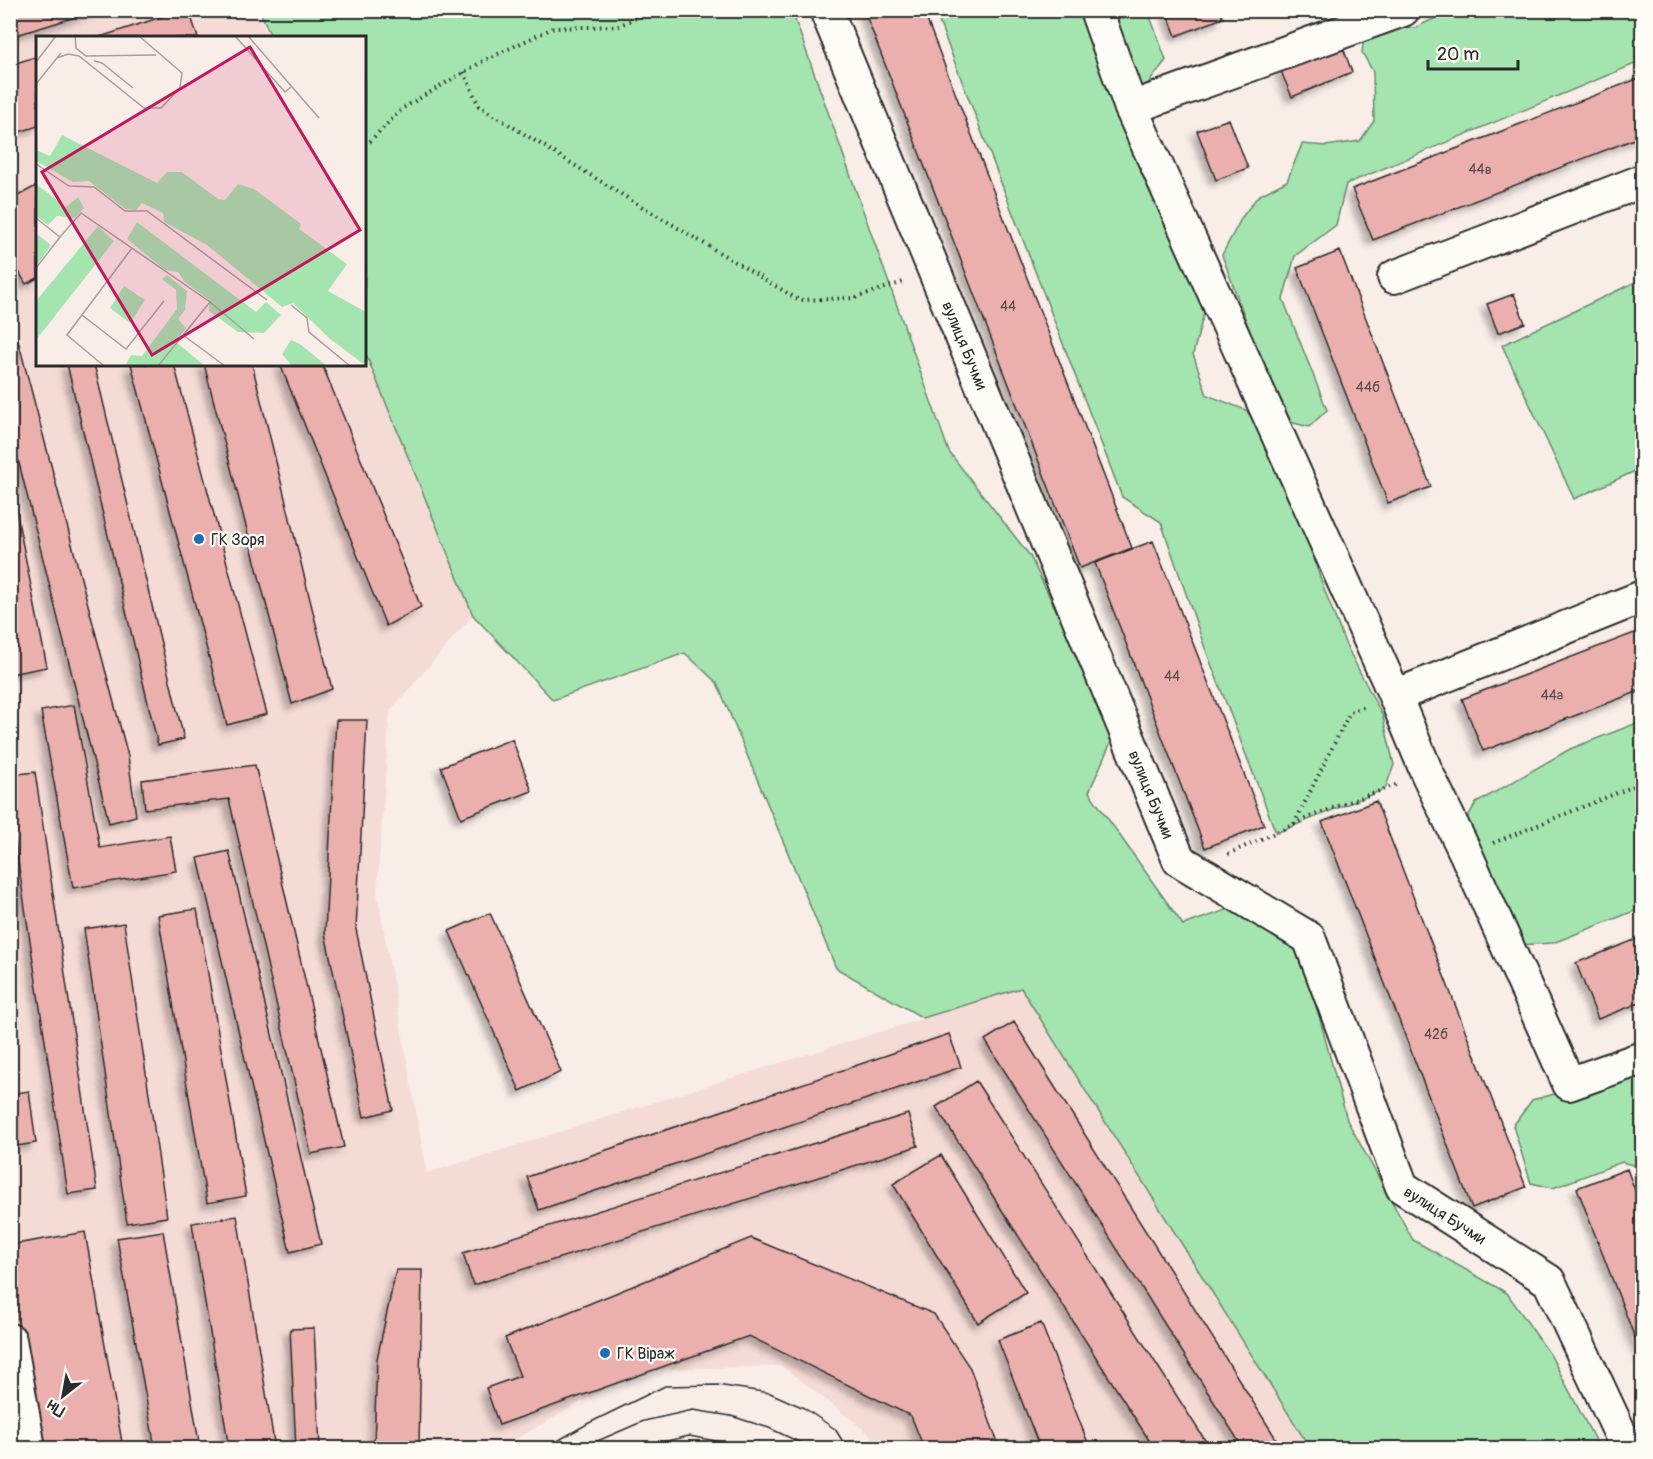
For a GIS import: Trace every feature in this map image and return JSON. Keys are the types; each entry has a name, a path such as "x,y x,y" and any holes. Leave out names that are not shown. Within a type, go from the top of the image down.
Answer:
{"street":[{"name":"вулиця Бучми","path":"826,10 1179,860 1309,938 1402,1186 1549,1281 1627,1449"},
{"path":"1096,10 1131,108 1395,696 1427,773 1466,854 1569,1084 1642,1058"},
{"path":"1131,108 1401,11"},
{"path":"1394,277 1642,182"},
{"path":"1395,696 1642,597"},
{"path":"10,1340 29,1449"}],"path":[{"path":"366,142 403,108 483,61 553,28 618,26 649,10"},
{"path":"464,72 479,106 621,194 800,300 855,298 934,271"},
{"path":"1294,825 1350,712 1395,696"},
{"path":"1466,854 1642,783"},
{"path":"1194,869 1314,815 1384,789"}],"shaded area":[{"path":"10,11 257,11 268,36 36,36 36,366 366,366 366,354 473,615 390,711 377,892 427,1173 1021,988 1310,1448 875,1448 871,1435 782,1366 638,1370 500,1448 11,1448"}],"green space":[{"path":"260,11 792,11 949,452 1030,556 1115,733 1089,792 1183,925 1238,906 1301,949 1347,1120 1413,1240 1507,1293 1551,1356 1599,1448 1310,1448 1021,988 923,1018 836,968 717,683 685,653 553,700 473,615 366,354 366,36 271,36"},
{"path":"935,11 1148,11 1166,60 1144,89 1205,309 1193,354 1207,395 1246,410 1277,452 1345,643 1383,717 1394,765 1385,789 1276,833 1205,648 1161,522 1122,497"},
{"path":"1451,11 1642,11 1642,61 1346,184 1336,225 1295,256 1283,299 1327,410 1309,427 1286,421 1271,389 1222,255 1242,217 1258,196 1287,181 1302,144 1326,146 1360,141 1374,121 1373,72 1362,52 1364,39 1398,25 1414,28"},
{"path":"1642,279 1642,468 1574,499 1502,345"},
{"path":"1642,721 1642,908 1553,943 1518,945 1464,823 1476,803 1570,749"},
{"path":"1627,1075 1642,1079 1642,1183 1636,1166 1622,1162 1553,1188 1531,1183 1513,1126 1532,1100"}],"building":[{"path":"10,10 99,10 10,37"},
{"path":"189,10 197,36 103,36"},
{"path":"864,10 923,10 1132,548 1080,568"},
{"path":"1166,10 1220,10 1223,18 1176,36"},
{"path":"1342,45 1352,72 1292,97 1280,69"},
{"path":"36,57 36,127 10,135 10,65"},
{"path":"1642,77 1642,136 1373,240 1352,189"},
{"path":"1229,119 1248,168 1216,180 1197,131"},
{"path":"36,186 36,279 26,284 10,256 10,200"},
{"path":"1340,251 1431,487 1388,503 1297,268"},
{"path":"1514,294 1525,323 1498,333 1487,304"},
{"path":"11,324 19,344 128,756 136,816 109,823 10,427"},
{"path":"67,366 94,366 184,739 158,745"},
{"name":"ГК Зоря","path":"132,366 175,366 267,714 227,725"},
{"path":"205,366 252,366 332,689 292,704"},
{"path":"281,366 323,366 421,607 386,626"},
{"path":"10,480 47,667 10,674"},
{"path":"1153,541 1264,825 1205,848 1095,563"},
{"path":"1642,630 1642,690 1483,751 1462,699"},
{"path":"74,705 100,848 170,836 176,871 73,888 41,711"},
{"path":"336,720 367,720 356,929 393,1110 364,1117 325,933"},
{"path":"512,739 532,791 461,818 441,767"},
{"path":"255,765 344,1147 311,1154 229,799 145,809 142,780"},
{"path":"35,772 97,1190 68,1194 10,808 10,775"},
{"path":"1376,801 1526,1187 1472,1208 1322,822"},
{"path":"229,851 321,1244 290,1252 198,858"},
{"path":"197,909 246,1196 207,1203 158,915"},
{"path":"490,913 561,1072 520,1091 449,931"},
{"path":"124,923 167,1217 127,1223 84,929"},
{"path":"1642,937 1642,1002 1598,1019 1576,963"},
{"path":"1014,1022 1282,1448 1243,1448 985,1040"},
{"path":"949,1034 961,1067 539,1210 527,1177"},
{"path":"976,1081 1210,1448 1154,1448 936,1107"},
{"path":"29,1091 36,1143 10,1147 10,1094"},
{"path":"908,1114 918,1146 473,1285 463,1253"},
{"path":"941,1155 1026,1293 978,1323 893,1184"},
{"path":"1627,1169 1642,1209 1642,1356 1577,1188"},
{"path":"237,1216 275,1448 229,1448 192,1223"},
{"path":"163,1231 200,1448 155,1448 117,1238"},
{"path":"85,1232 123,1448 35,1448 10,1312 10,1245"},
{"name":"ГК Віраж","path":"751,1238 934,1314 970,1368 1000,1448 924,1448 911,1416 749,1336 499,1425 486,1388 520,1376 505,1338"},
{"path":"396,1270 422,1270 419,1447 374,1447 377,1359"},
{"path":"1041,1323 1090,1448 1040,1448 998,1340"},
{"path":"314,1328 320,1448 296,1448 290,1329"}],"tram line":[{"path":"545,1448 589,1423 665,1386 717,1385 770,1393 804,1408 835,1429 847,1448"},
{"path":"581,1448 644,1421 693,1410 731,1416 769,1428 801,1443 806,1448"},
{"path":"636,1448 689,1436 754,1448"}],"place":[{"name":"ГК Зоря","path":"199,539"},
{"name":"ГК Віраж","path":"605,1353"}]}
